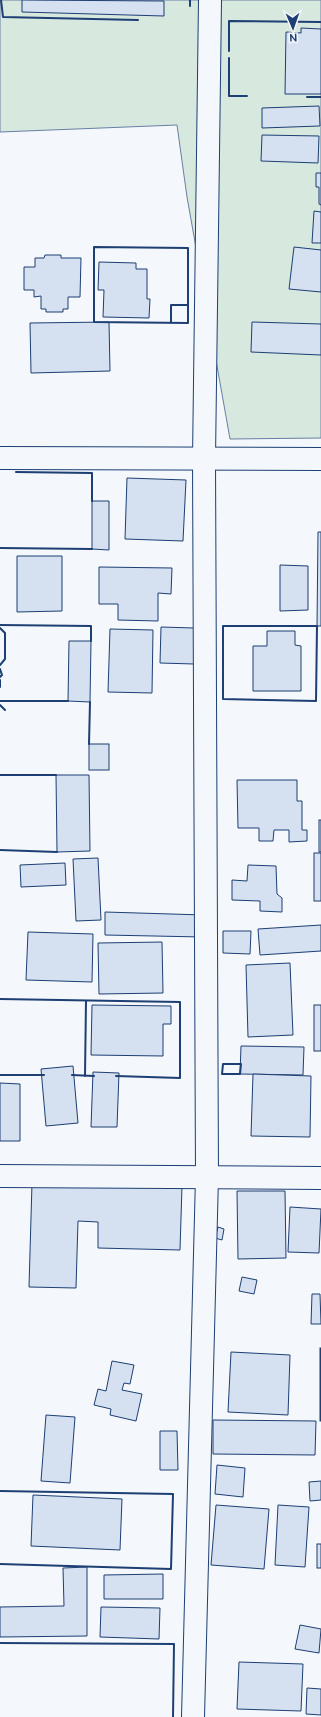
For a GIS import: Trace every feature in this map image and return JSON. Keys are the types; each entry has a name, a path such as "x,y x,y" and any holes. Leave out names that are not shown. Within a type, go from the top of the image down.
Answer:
{"street":[{"path":"193,1717 207,1177 204,459 210,0"},
{"path":"0,458 321,459"},
{"path":"0,1176 321,1178"}],"shaded area":[{"path":"0,0 321,0 321,438 230,439 187,197 177,125 0,132"}],"building":[{"path":"22,0 164,1 164,16 22,12"},
{"path":"301,28 321,29 321,94 285,94 286,32 301,33"},
{"path":"319,106 320,126 262,128 262,108"},
{"path":"262,135 319,136 318,163 261,161"},
{"path":"316,173 321,173 321,205 319,204 319,187 316,187"},
{"path":"314,211 321,212 321,243 312,243"},
{"path":"294,247 321,250 321,292 289,289"},
{"path":"45,255 61,255 61,258 81,258 80,297 68,297 68,309 63,309 63,312 46,312 46,309 41,309 41,296 34,297 34,290 24,290 24,267 35,267 35,258 44,258"},
{"path":"99,262 136,263 136,269 147,269 147,299 150,299 149,318 103,317 104,290 98,290"},
{"path":"109,322 110,371 31,373 30,323"},
{"path":"252,322 321,324 321,355 251,352"},
{"path":"127,478 186,480 183,541 125,539"},
{"path":"92,501 109,501 109,550 92,549"},
{"path":"318,532 321,532 321,626 317,626"},
{"path":"17,556 62,556 62,611 17,612"},
{"path":"280,565 308,566 308,610 280,611"},
{"path":"99,567 172,568 171,594 158,593 158,621 118,620 118,604 99,604"},
{"path":"161,627 194,628 194,664 160,663"},
{"path":"110,629 153,630 152,693 108,692"},
{"path":"267,631 295,631 295,645 301,646 301,691 253,691 253,646 267,646"},
{"path":"69,641 91,641 90,702 68,701"},
{"path":"89,744 109,744 109,770 89,770"},
{"path":"56,775 89,775 90,851 57,852"},
{"path":"237,780 297,780 297,801 302,801 302,830 307,830 307,841 289,842 289,830 274,830 273,841 259,841 259,828 238,828"},
{"path":"319,820 321,820 321,852 319,852"},
{"path":"314,853 321,853 321,901 314,901"},
{"path":"98,858 101,920 76,921 73,859"},
{"path":"65,863 66,885 21,887 20,865"},
{"path":"248,865 276,866 277,894 282,898 282,912 260,911 260,901 232,900 232,880 247,881"},
{"path":"105,912 204,915 203,937 105,935"},
{"path":"321,925 321,951 260,955 258,929"},
{"path":"223,931 251,931 250,954 223,953"},
{"path":"28,932 93,934 92,982 26,980"},
{"path":"162,942 163,993 99,994 98,943"},
{"path":"290,963 293,1035 248,1037 246,965"},
{"path":"92,1005 171,1006 171,1024 163,1024 163,1056 91,1055"},
{"path":"314,1005 321,1005 321,1051 314,1051"},
{"path":"241,1046 304,1047 303,1075 240,1074"},
{"path":"73,1066 78,1123 46,1126 41,1069"},
{"path":"93,1072 119,1073 117,1127 91,1127"},
{"path":"253,1074 311,1076 310,1137 251,1136"},
{"path":"0,1083 20,1084 20,1141 0,1141"},
{"path":"32,1183 182,1186 180,1250 98,1248 98,1222 78,1221 76,1288 29,1287"},
{"path":"237,1191 285,1191 286,1258 238,1259"},
{"path":"290,1207 321,1209 319,1253 288,1252"},
{"path":"218,1227 224,1229 222,1240 215,1238"},
{"path":"242,1277 257,1280 254,1294 239,1291"},
{"path":"312,1294 320,1294 321,1324 311,1324"},
{"path":"321,1348 321,1421 320,1421"},
{"path":"231,1352 290,1355 288,1415 228,1412"},
{"path":"112,1361 134,1365 130,1384 124,1383 122,1390 142,1394 136,1421 110,1415 111,1409 94,1405 98,1389 106,1391"},
{"path":"46,1415 75,1417 70,1483 41,1481"},
{"path":"213,1420 316,1421 315,1455 213,1454"},
{"path":"160,1431 177,1431 178,1470 160,1470"},
{"path":"217,1465 245,1468 243,1497 215,1494"},
{"path":"321,1481 321,1500 310,1501 309,1482"},
{"path":"33,1495 122,1499 120,1550 31,1546"},
{"path":"216,1505 269,1509 264,1569 211,1565"},
{"path":"278,1505 309,1507 305,1567 275,1565"},
{"path":"317,1544 321,1544 321,1568 317,1568"},
{"path":"87,1567 87,1636 0,1637 0,1607 64,1606 63,1568"},
{"path":"163,1574 163,1599 104,1599 104,1575"},
{"path":"101,1607 160,1608 159,1639 100,1637"},
{"path":"300,1625 321,1629 319,1653 295,1649"},
{"path":"239,1662 303,1664 301,1711 237,1709"},
{"path":"307,1688 321,1689 321,1715 306,1714"}],"wall":[{"path":"1,0 3,17 138,20"},
{"path":"190,0 190,6"},
{"path":"229,51 229,21 321,22"},
{"path":"229,58 229,96 247,96"},
{"path":"307,97 321,97"},
{"path":"94,247 188,248 188,323 94,322 94,247"},
{"path":"171,322 171,305 188,305"},
{"path":"16,472 92,473 92,501"},
{"path":"0,548 92,549"},
{"path":"0,625 91,626 91,641"},
{"path":"223,626 317,626 316,701 223,699 223,626"},
{"path":"0,628 5,633 5,659 0,665"},
{"path":"0,669 2,675 0,677"},
{"path":"0,680 0,687"},
{"path":"0,701 68,701"},
{"path":"89,744 90,702"},
{"path":"0,705 5,710"},
{"path":"0,775 56,775"},
{"path":"0,850 57,852"},
{"path":"0,999 180,1002 180,1078 116,1076"},
{"path":"85,1076 86,1001"},
{"path":"223,1064 241,1064 240,1074 222,1074 223,1064"},
{"path":"0,1075 44,1075"},
{"path":"72,1075 94,1076"},
{"path":"0,1491 173,1494 171,1569 0,1564"},
{"path":"0,1643 174,1644 173,1717"}]}
